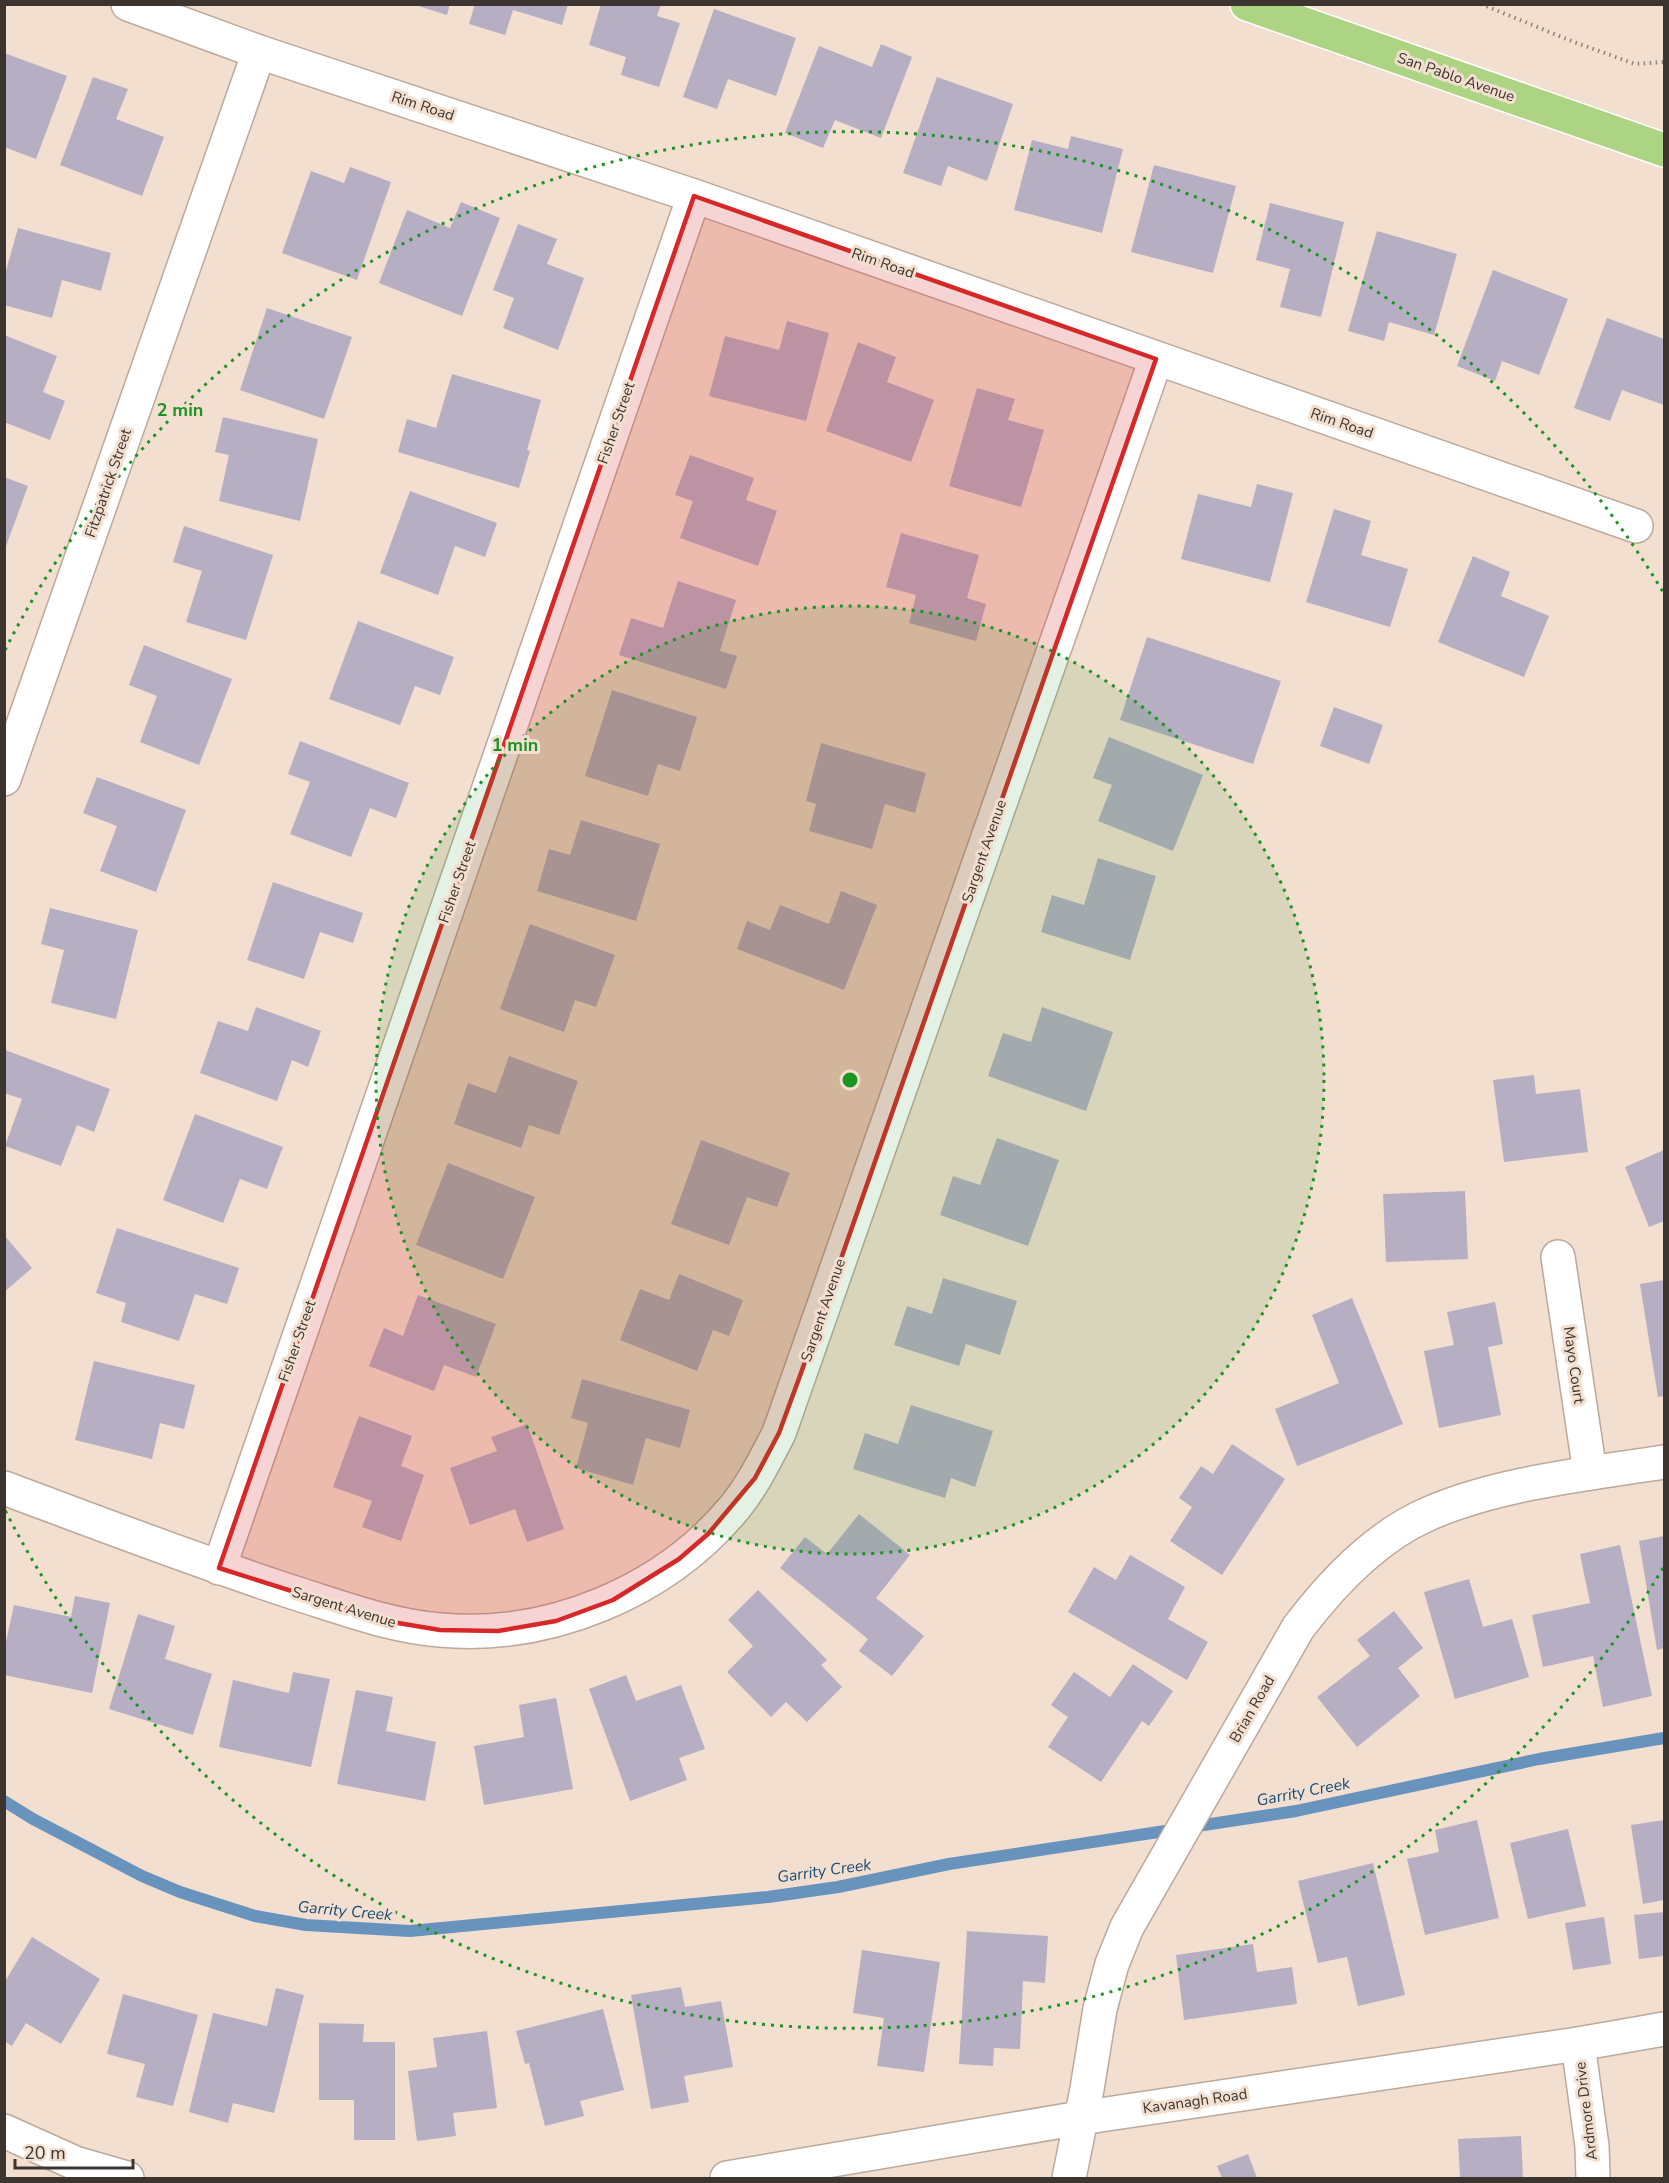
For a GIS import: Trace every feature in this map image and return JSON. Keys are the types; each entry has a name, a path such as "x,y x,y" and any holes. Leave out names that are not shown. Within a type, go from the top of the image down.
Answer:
{"main road":[{"name":"San Pablo Avenue","path":"1247,4 1665,150"}],"street":[{"name":"Rim Road","path":"128,4 260,52 694,196 1636,526"},
{"name":"Fitzpatrick Street","path":"4,779 260,52"},
{"name":"Fisher Street","path":"219,1568 694,196"},
{"name":"Sargent Avenue","path":"4,1488 219,1568 386,1622 440,1630 498,1630 556,1621 613,1600 647,1581 679,1559 708,1534 735,1507 755,1478 779,1433 1156,359"},
{"name":"Mayo Court","path":"1558,1257 1590,1473"},
{"name":"Brian Road","path":"1069,2178 1100,2009 1112,1964 1127,1927 1298,1628 1323,1595 1356,1563 1389,1536 1426,1514 1470,1498 1590,1473 1665,1462"},
{"name":"Kavanagh Road","path":"727,2178 1080,2118 1665,2029"},
{"name":"Ardmore Drive","path":"1578,2044 1592,2146 1593,2178"},
{"path":"4,2131 75,2163 127,2178"}],"path":[{"path":"1481,4 1635,64 1665,62"}],"highlighted area":[{"path":"694,196 1156,359 801,1373 779,1433 755,1478 708,1534 679,1559 613,1600 556,1621 498,1631 440,1630 386,1621 219,1568"}],"building":[{"path":"412,4 450,4 447,15"},
{"path":"475,4 568,4 562,25 513,10 505,35 469,24"},
{"path":"601,4 661,4 657,16 680,23 659,87 621,75 626,57 589,45"},
{"path":"714,9 796,38 776,96 728,79 717,109 683,97"},
{"path":"881,44 912,57 881,138 835,120 823,148 785,133 819,46 872,67"},
{"path":"4,53 67,76 36,159 4,147"},
{"path":"93,77 128,89 116,119 164,137 142,196 60,165"},
{"path":"937,77 1013,104 987,181 948,166 941,186 903,173"},
{"path":"1071,136 1123,149 1102,233 1014,210 1032,140 1068,149"},
{"path":"1154,165 1236,186 1213,273 1131,252"},
{"path":"350,167 391,182 357,280 282,253 311,171 344,183"},
{"path":"461,202 500,218 462,316 379,283 407,210 450,228"},
{"path":"1270,203 1344,222 1321,317 1280,307 1290,269 1256,260"},
{"path":"518,224 557,239 547,264 584,278 558,350 503,328 514,298 493,290"},
{"path":"18,228 111,253 101,291 62,280 52,318 4,305 4,278"},
{"path":"1377,231 1457,254 1434,335 1389,322 1384,341 1348,331"},
{"path":"1493,270 1568,299 1539,375 1502,361 1495,381 1457,366"},
{"path":"267,308 352,337 324,419 240,390"},
{"path":"1607,318 1664,339 1664,405 1622,390 1610,421 1574,408"},
{"path":"787,321 829,333 806,421 709,396 725,336 779,350"},
{"path":"4,335 57,356 43,392 65,401 50,440 4,422"},
{"path":"858,342 896,357 887,382 934,400 911,462 826,431"},
{"path":"452,374 541,400 519,488 398,452 407,419 436,428"},
{"path":"977,388 1015,399 1008,420 1044,430 1021,507 949,486"},
{"path":"223,417 318,439 300,521 219,501 229,455 215,452"},
{"path":"690,455 754,478 746,500 777,511 758,566 680,538 693,501 675,495"},
{"path":"4,477 28,486 5,549 4,549"},
{"path":"1257,484 1293,493 1270,582 1181,559 1198,494 1251,507"},
{"path":"410,491 497,523 485,557 455,546 438,595 380,573"},
{"path":"1334,509 1371,521 1361,555 1408,569 1390,627 1306,602"},
{"path":"184,526 273,555 246,640 186,622 202,571 173,562"},
{"path":"901,533 979,555 967,598 986,604 976,641 909,623 916,595 886,587"},
{"path":"1473,556 1510,572 1501,596 1549,616 1524,677 1438,642"},
{"path":"678,581 736,600 720,651 737,656 726,689 619,655 631,618 663,628"},
{"path":"358,621 454,657 440,695 415,686 400,725 329,699"},
{"path":"1147,637 1281,681 1253,764 1120,720"},
{"path":"144,645 232,679 199,765 140,742 157,696 129,685"},
{"path":"612,690 697,717 680,771 658,764 648,796 585,776"},
{"path":"1334,707 1383,725 1369,764 1320,746"},
{"path":"1109,737 1203,775 1173,851 1098,821 1112,785 1093,778"},
{"path":"300,741 409,783 396,818 370,808 351,857 290,834 310,782 288,774"},
{"path":"821,743 926,773 915,813 885,804 872,849 809,831 816,804 806,801"},
{"path":"97,777 186,810 156,892 100,871 117,826 83,813"},
{"path":"581,820 660,844 636,921 537,891 549,849 570,855"},
{"path":"1098,858 1156,876 1130,960 1041,932 1052,895 1084,905"},
{"path":"273,882 363,913 353,943 320,932 304,979 247,960"},
{"path":"841,891 877,905 844,990 737,949 747,921 770,930 780,905 829,924"},
{"path":"50,908 138,930 116,1019 51,1003 64,950 41,944"},
{"path":"530,924 615,955 596,1007 575,1000 564,1032 500,1009"},
{"path":"256,1007 321,1031 308,1067 292,1060 277,1101 200,1073 218,1021 248,1031"},
{"path":"1042,1007 1113,1032 1086,1111 988,1076 1003,1033 1031,1042"},
{"path":"5,1050 110,1089 94,1132 77,1125 61,1166 5,1146 22,1099 4,1093"},
{"path":"509,1056 578,1081 559,1135 529,1125 521,1148 454,1124 468,1083 496,1093"},
{"path":"1534,1075 1536,1094 1580,1089 1588,1152 1504,1162 1493,1080"},
{"path":"195,1114 283,1147 267,1189 240,1179 223,1223 163,1200"},
{"path":"997,1138 1059,1160 1028,1246 940,1215 953,1176 980,1185"},
{"path":"701,1140 790,1173 777,1207 747,1197 729,1245 671,1224"},
{"path":"1664,1150 1664,1221 1649,1227 1625,1167"},
{"path":"448,1163 535,1197 503,1279 416,1245"},
{"path":"1465,1191 1468,1259 1386,1262 1383,1194"},
{"path":"117,1228 239,1268 227,1304 195,1294 179,1341 121,1322 126,1303 96,1293"},
{"path":"4,1235 32,1268 4,1292"},
{"path":"679,1274 743,1300 729,1336 713,1330 697,1371 620,1340 640,1289 669,1300"},
{"path":"943,1278 1017,1301 1000,1355 966,1344 959,1366 894,1345 907,1306 932,1314"},
{"path":"1664,1280 1664,1396 1658,1397 1640,1284"},
{"path":"418,1295 496,1324 476,1377 444,1365 434,1391 369,1366 384,1328 403,1336"},
{"path":"1352,1298 1403,1424 1297,1466 1275,1409 1339,1383 1312,1315"},
{"path":"1495,1302 1503,1344 1488,1347 1501,1415 1439,1428 1424,1351 1454,1345 1447,1312"},
{"path":"94,1361 195,1385 184,1429 160,1423 152,1459 75,1440"},
{"path":"582,1379 690,1410 680,1448 646,1438 633,1485 576,1468 588,1423 571,1418"},
{"path":"911,1405 993,1431 975,1487 951,1478 945,1498 853,1469 865,1433 898,1444"},
{"path":"359,1416 412,1436 401,1466 424,1475 401,1541 362,1527 372,1501 333,1487"},
{"path":"527,1424 564,1529 527,1542 515,1509 470,1525 450,1468 497,1451 491,1437"},
{"path":"1232,1444 1285,1479 1222,1575 1170,1541 1192,1507 1179,1498 1201,1466 1213,1474"},
{"path":"859,1514 910,1555 876,1598 924,1636 892,1676 859,1651 868,1639 780,1568 805,1537 827,1554"},
{"path":"1664,1536 1664,1648 1657,1650 1639,1541"},
{"path":"1620,1545 1652,1696 1603,1707 1593,1656 1543,1667 1532,1615 1590,1603 1580,1554"},
{"path":"1130,1555 1185,1587 1168,1619 1208,1642 1187,1680 1068,1612 1094,1567 1116,1580"},
{"path":"1469,1579 1483,1627 1512,1619 1529,1677 1455,1699 1424,1592"},
{"path":"758,1590 827,1660 821,1665 842,1687 807,1722 786,1702 771,1717 727,1672 753,1646 728,1620"},
{"path":"75,1596 110,1603 92,1693 4,1675 4,1651 14,1605 71,1617"},
{"path":"1394,1611 1423,1648 1398,1668 1420,1696 1357,1747 1317,1697 1370,1656 1357,1640"},
{"path":"138,1614 175,1626 165,1659 212,1674 193,1735 109,1709"},
{"path":"1133,1664 1173,1691 1149,1726 1142,1721 1101,1782 1048,1747 1068,1717 1051,1705 1074,1672 1110,1697"},
{"path":"293,1672 330,1679 311,1767 219,1747 233,1680 289,1693"},
{"path":"626,1675 636,1701 681,1685 705,1749 679,1758 687,1780 630,1801 589,1689"},
{"path":"356,1690 393,1697 386,1731 436,1742 425,1801 337,1784"},
{"path":"556,1698 573,1789 484,1805 474,1746 524,1737 519,1705"},
{"path":"1477,1820 1499,1918 1425,1935 1407,1859 1439,1852 1435,1830"},
{"path":"1664,1820 1664,1900 1643,1904 1631,1825"},
{"path":"1568,1829 1586,1906 1528,1919 1510,1843"},
{"path":"1373,1863 1405,1995 1358,2006 1347,1957 1318,1963 1298,1881"},
{"path":"1664,1912 1664,1956 1639,1959 1634,1915"},
{"path":"1604,1917 1611,1964 1573,1970 1565,1923"},
{"path":"967,1931 1048,1936 1045,1983 1023,1981 1020,2049 994,2048 993,2066 959,2064"},
{"path":"32,1937 100,1979 61,2044 26,2023 12,2046 4,2041 4,1983"},
{"path":"1253,1944 1257,1972 1292,1967 1297,2004 1184,2020 1176,1955"},
{"path":"862,1950 940,1962 924,2072 877,2066 884,2018 853,2013"},
{"path":"681,1987 685,2007 721,2001 733,2067 684,2076 689,2102 651,2109 631,1995"},
{"path":"276,1988 304,1995 274,2113 233,2103 228,2123 189,2112 213,2013 267,2026"},
{"path":"123,1994 198,2015 173,2106 136,2097 145,2064 107,2054"},
{"path":"603,2009 624,2090 580,2101 584,2116 545,2126 529,2063 525,2064 516,2031"},
{"path":"319,2023 364,2024 363,2042 395,2042 395,2140 354,2140 354,2100 319,2100"},
{"path":"487,2031 497,2108 453,2113 456,2136 417,2141 408,2071 437,2067 433,2038"},
{"path":"1521,2136 1523,2178 1460,2178 1458,2139"},
{"path":"1248,2154 1257,2178 1222,2178 1217,2166"}],"waterway":[{"name":"Garrity Creek","path":"4,1801 33,1819 142,1876 180,1892 255,1916 306,1925 410,1931 768,1897 838,1887 949,1864 1296,1811 1539,1759 1664,1738"}]}
